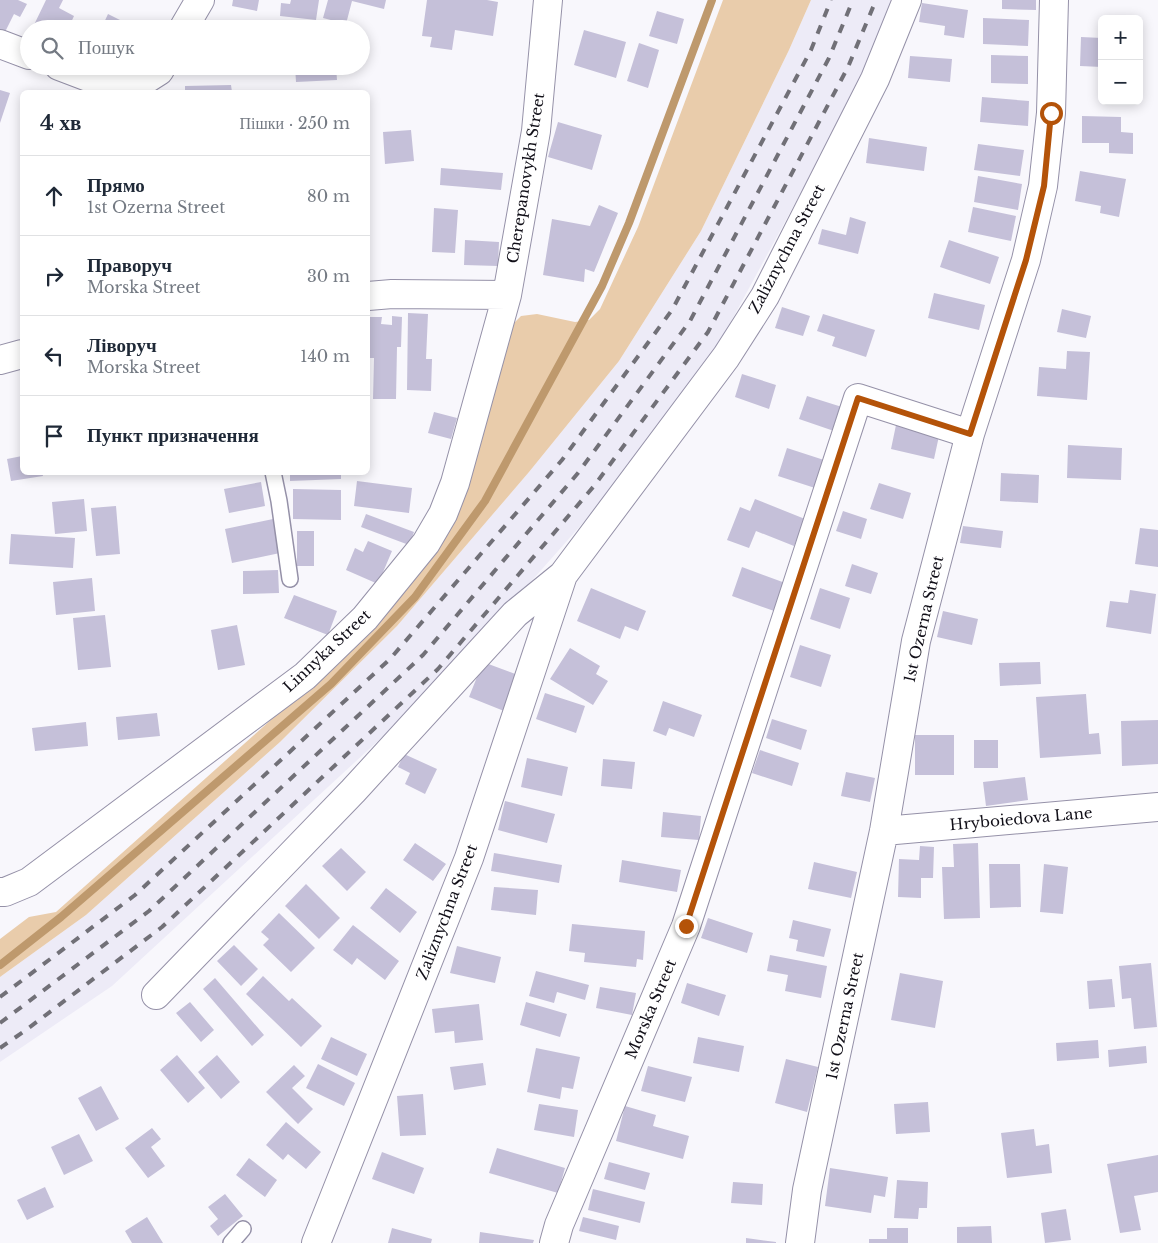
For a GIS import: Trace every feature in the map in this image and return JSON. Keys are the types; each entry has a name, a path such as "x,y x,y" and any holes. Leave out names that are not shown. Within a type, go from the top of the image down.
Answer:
{"street":[{"path":"188,20 200,0"},
{"name":"Cherepanovykh Street","path":"507,295 536,131 548,0"},
{"name":"Zaliznychna Street","path":"156,995 353,791 515,614 563,575 726,357 765,296 875,80 907,0"},
{"name":"1st Ozerna Street","path":"800,1243 807,1190 884,831 916,640 970,434 1026,260 1044,186 1051,113 1054,0"},
{"path":"0,44 20,51"},
{"path":"83,75 109,85 137,85 153,75"},
{"path":"370,296 392,294 507,295"},
{"name":"Linnyka Street","path":"0,892 5,892 29,882 305,676 365,618 426,543 443,514 455,483 507,295"},
{"path":"0,360 20,355"},
{"name":"Morska Street","path":"554,1243 563,1216 686,926 858,398 970,434"},
{"name":"Zaliznychna Street","path":"316,1243 468,858 563,575"},
{"name":"Hryboiedova Lane","path":"884,831 1158,807"}],"lane":[{"path":"274,475 290,579"},
{"path":"231,1243 243,1229"}],"shaded area":[{"path":"723,0 811,0 789,50 701,231 619,361 529,472 397,626 280,742 86,915 0,977 0,939 29,917 56,912 263,727 344,653 433,549 509,328 521,316 537,314 575,322 589,320 600,309 638,227"},
{"path":"811,0 896,0 864,76 722,338 620,481 443,681 112,986 0,1062 0,977 86,915 280,742 397,626 529,472 619,361 701,231 789,50"}],"building":[{"path":"0,0 18,0 27,4 20,17 14,14 5,32 0,29"},
{"path":"46,0 63,0 59,8 74,16 72,20 36,20"},
{"path":"233,0 259,0 257,11 232,6"},
{"path":"291,0 319,0 316,20 280,16 281,3 290,4"},
{"path":"328,0 386,0 384,9 352,1 347,20 323,18"},
{"path":"427,0 487,0 498,2 493,36 455,30 452,50 430,47 432,37 422,36"},
{"path":"1002,0 1036,0 1036,10 1002,9"},
{"path":"922,3 968,10 964,38 944,35 945,26 919,22"},
{"path":"657,11 684,19 677,44 649,36"},
{"path":"108,14 120,20 105,20"},
{"path":"983,18 1029,20 1028,46 983,44"},
{"path":"584,30 626,42 616,78 574,65"},
{"path":"1081,37 1098,38 1098,67 1080,66"},
{"path":"639,43 659,50 648,88 627,81"},
{"path":"991,55 1028,56 1028,84 991,83"},
{"path":"910,56 952,59 950,82 908,78"},
{"path":"296,75 337,75 337,80 296,82"},
{"path":"231,85 232,90 185,90 185,86"},
{"path":"0,90 10,93 0,123"},
{"path":"982,97 1029,101 1028,126 980,122"},
{"path":"1082,116 1121,117 1121,132 1133,133 1133,154 1109,153 1109,143 1082,143"},
{"path":"558,122 602,135 592,170 548,157"},
{"path":"411,130 414,161 385,164 383,132"},
{"path":"869,138 927,147 924,171 866,163"},
{"path":"978,144 1024,150 1020,176 974,170"},
{"path":"441,168 503,173 501,190 440,185"},
{"path":"1080,171 1126,179 1119,217 1100,213 1101,206 1075,201"},
{"path":"978,176 1022,184 1018,210 974,202"},
{"path":"599,205 618,213 594,272 585,269 584,282 543,275 552,219 590,226"},
{"path":"973,207 1016,216 1011,241 968,232"},
{"path":"434,208 458,210 455,253 432,252"},
{"path":"850,217 866,222 858,254 818,244 822,229 846,235"},
{"path":"465,240 499,242 498,266 464,265"},
{"path":"949,240 999,257 990,284 940,267"},
{"path":"934,293 985,305 979,330 928,318"},
{"path":"782,307 810,316 803,336 775,328"},
{"path":"1062,309 1091,316 1086,338 1057,332"},
{"path":"408,313 428,314 426,359 432,359 431,391 407,390"},
{"path":"823,314 875,330 866,357 832,346 835,337 817,331"},
{"path":"392,316 402,317 401,347 397,347 396,399 373,399 374,358 370,358 370,317 382,317 381,324 392,325"},
{"path":"1067,351 1090,352 1087,400 1037,396 1039,367 1066,369"},
{"path":"742,374 776,385 769,409 735,397"},
{"path":"807,396 842,407 834,431 799,419"},
{"path":"434,412 457,418 451,439 428,433"},
{"path":"896,425 939,436 934,459 891,449"},
{"path":"1068,445 1122,448 1121,480 1067,478"},
{"path":"787,448 824,460 815,488 778,476"},
{"path":"20,456 20,475 43,476 11,481 7,459"},
{"path":"1001,473 1039,475 1038,503 1000,501"},
{"path":"290,475 341,475 341,479 290,481"},
{"path":"357,481 412,488 409,513 354,506"},
{"path":"261,482 265,506 229,513 224,489"},
{"path":"879,483 911,493 903,519 870,509"},
{"path":"293,489 341,490 341,520 293,519"},
{"path":"84,499 87,531 55,534 52,502"},
{"path":"755,499 805,519 794,546 756,531 749,548 727,540 740,507 750,511"},
{"path":"116,506 120,554 96,556 91,508"},
{"path":"843,511 867,519 861,539 836,531"},
{"path":"366,514 414,532 409,545 361,527"},
{"path":"273,519 280,553 232,563 225,529"},
{"path":"963,526 1003,531 1001,548 960,543"},
{"path":"1140,528 1158,530 1158,567 1135,564"},
{"path":"297,531 314,531 314,566 297,566"},
{"path":"11,534 75,538 73,568 9,564"},
{"path":"368,541 392,551 378,584 346,570 355,548 363,552"},
{"path":"852,564 878,573 871,594 845,586"},
{"path":"742,567 788,584 777,612 732,596"},
{"path":"278,570 279,593 243,594 243,571"},
{"path":"92,578 95,611 56,615 53,582"},
{"path":"591,588 646,611 638,631 625,626 620,639 577,621"},
{"path":"820,588 850,598 840,629 810,619"},
{"path":"1130,590 1156,594 1151,634 1106,627 1110,601 1128,603"},
{"path":"294,595 337,611 328,635 284,618"},
{"path":"943,611 978,619 972,645 937,637"},
{"path":"105,615 111,667 78,670 73,618"},
{"path":"237,625 245,665 218,670 211,630"},
{"path":"800,645 831,655 821,687 790,677"},
{"path":"570,648 600,666 596,674 608,681 593,705 550,679"},
{"path":"483,662 518,675 504,711 469,697"},
{"path":"1040,662 1041,684 1000,686 999,663"},
{"path":"545,693 585,706 576,733 536,719"},
{"path":"1086,694 1089,734 1099,733 1101,754 1040,758 1036,697"},
{"path":"663,701 702,715 694,737 669,728 666,736 653,731"},
{"path":"157,713 160,736 118,740 116,717"},
{"path":"772,719 807,730 801,750 766,738"},
{"path":"1158,720 1158,764 1122,766 1121,721"},
{"path":"86,722 88,746 35,751 32,728"},
{"path":"915,735 954,735 954,775 915,775"},
{"path":"974,740 998,740 998,768 974,768"},
{"path":"760,750 799,763 792,786 752,773"},
{"path":"404,754 437,769 425,794 405,784 410,773 398,767"},
{"path":"527,758 568,767 562,796 521,787"},
{"path":"603,759 635,762 632,789 601,786"},
{"path":"846,772 875,778 870,802 841,796"},
{"path":"1025,777 1028,800 986,806 983,782"},
{"path":"505,801 555,814 547,843 498,830"},
{"path":"663,812 701,816 699,840 661,837"},
{"path":"415,843 446,864 433,881 403,860"},
{"path":"978,843 980,918 944,919 942,867 954,867 953,844"},
{"path":"920,846 934,847 933,878 921,878 921,898 898,897 899,859 919,860"},
{"path":"341,848 366,872 347,891 322,866"},
{"path":"494,853 562,865 559,883 491,871"},
{"path":"622,860 681,870 677,892 619,882"},
{"path":"814,862 857,872 851,898 808,889"},
{"path":"989,864 1020,864 1021,907 990,908"},
{"path":"1044,864 1068,867 1063,914 1040,912"},
{"path":"306,884 340,918 319,939 285,906"},
{"path":"494,887 538,890 536,915 491,910"},
{"path":"386,888 417,912 400,933 370,908"},
{"path":"279,913 315,948 291,972 263,945 269,939 261,932"},
{"path":"708,918 753,933 747,953 701,938"},
{"path":"793,920 831,929 824,957 796,951 798,940 789,938"},
{"path":"572,924 645,931 643,960 637,959 636,967 584,962 585,953 569,951"},
{"path":"353,925 399,961 385,980 357,958 352,965 333,950"},
{"path":"234,945 258,969 241,986 217,961"},
{"path":"457,946 501,957 495,983 450,973"},
{"path":"770,955 827,966 821,998 785,991 788,975 767,971"},
{"path":"1151,963 1157,1027 1134,1029 1131,998 1122,999 1119,966"},
{"path":"536,971 589,985 585,1000 557,992 554,1003 529,996"},
{"path":"900,973 943,981 935,1028 891,1020"},
{"path":"263,976 289,1001 292,998 322,1026 301,1047 246,994"},
{"path":"215,978 264,1035 252,1046 203,989"},
{"path":"1112,979 1115,1007 1089,1009 1087,981"},
{"path":"687,983 726,995 719,1016 681,1003"},
{"path":"600,987 636,993 632,1015 596,1008"},
{"path":"190,1002 214,1030 201,1042 176,1013"},
{"path":"526,1002 567,1014 560,1037 520,1025"},
{"path":"479,1004 483,1040 455,1043 454,1031 435,1033 432,1009"},
{"path":"331,1037 367,1054 357,1076 321,1059"},
{"path":"698,1037 744,1046 739,1072 693,1063"},
{"path":"1098,1040 1099,1058 1057,1061 1056,1043"},
{"path":"1146,1046 1147,1063 1109,1067 1108,1050"},
{"path":"536,1048 580,1057 573,1089 562,1087 560,1099 527,1092"},
{"path":"177,1055 205,1088 188,1103 160,1070"},
{"path":"217,1055 240,1082 221,1099 198,1072"},
{"path":"786,1059 818,1067 807,1112 775,1103"},
{"path":"483,1063 486,1085 454,1090 450,1067"},
{"path":"318,1064 355,1083 344,1106 306,1088"},
{"path":"294,1065 305,1076 292,1088 313,1109 298,1124 266,1092"},
{"path":"648,1066 692,1077 685,1102 641,1091"},
{"path":"101,1086 119,1119 96,1131 78,1098"},
{"path":"423,1094 426,1135 400,1136 397,1096"},
{"path":"928,1102 930,1132 896,1134 894,1104"},
{"path":"539,1104 578,1110 574,1137 534,1130"},
{"path":"625,1106 656,1115 653,1126 689,1136 683,1159 616,1141"},
{"path":"286,1122 321,1152 306,1169 288,1154 283,1160 266,1145"},
{"path":"152,1128 161,1139 151,1147 165,1166 148,1178 125,1148"},
{"path":"1034,1129 1036,1146 1049,1144 1052,1173 1007,1178 1001,1133"},
{"path":"79,1134 93,1161 64,1175 51,1147"},
{"path":"497,1148 565,1168 558,1193 489,1173"},
{"path":"382,1152 424,1168 414,1194 372,1179"},
{"path":"1158,1155 1158,1192 1134,1196 1141,1230 1120,1233 1107,1164"},
{"path":"249,1158 277,1180 265,1197 236,1175"},
{"path":"609,1162 650,1173 645,1190 604,1179"},
{"path":"830,1168 888,1177 885,1197 874,1195 871,1213 825,1206"},
{"path":"897,1180 928,1182 927,1208 919,1208 918,1219 894,1218"},
{"path":"733,1182 763,1184 762,1205 731,1203"},
{"path":"45,1187 54,1207 27,1220 17,1200"},
{"path":"593,1189 645,1202 640,1223 588,1210"},
{"path":"225,1194 243,1216 218,1236 210,1226 218,1219 208,1207"},
{"path":"1066,1209 1071,1240 1045,1243 1041,1213"},
{"path":"147,1217 163,1243 132,1243 125,1231"},
{"path":"583,1217 619,1226 616,1240 579,1231"},
{"path":"991,1226 992,1243 957,1243 957,1227"},
{"path":"392,1228 432,1239 431,1243 388,1243"},
{"path":"887,1228 908,1228 908,1243 869,1243 869,1239 887,1239"},
{"path":"480,1232 534,1240 533,1243 479,1243"},
{"path":"746,1238 776,1242 776,1243 746,1243"}],"waterway":[{"path":"0,965 61,917 331,684 415,597 485,501 602,286 629,223 712,0"}],"railway":[{"path":"0,997 135,895 390,659 562,460 672,310 811,50 831,0"},
{"path":"0,1023 149,911 423,655 578,473 690,321 829,58 853,0"},
{"path":"0,1048 162,927 438,669 594,486 708,332 848,67 876,0"}],"route":[{"path":"686,926 858,398 970,434 1026,260 1044,186 1051,113"}]}
